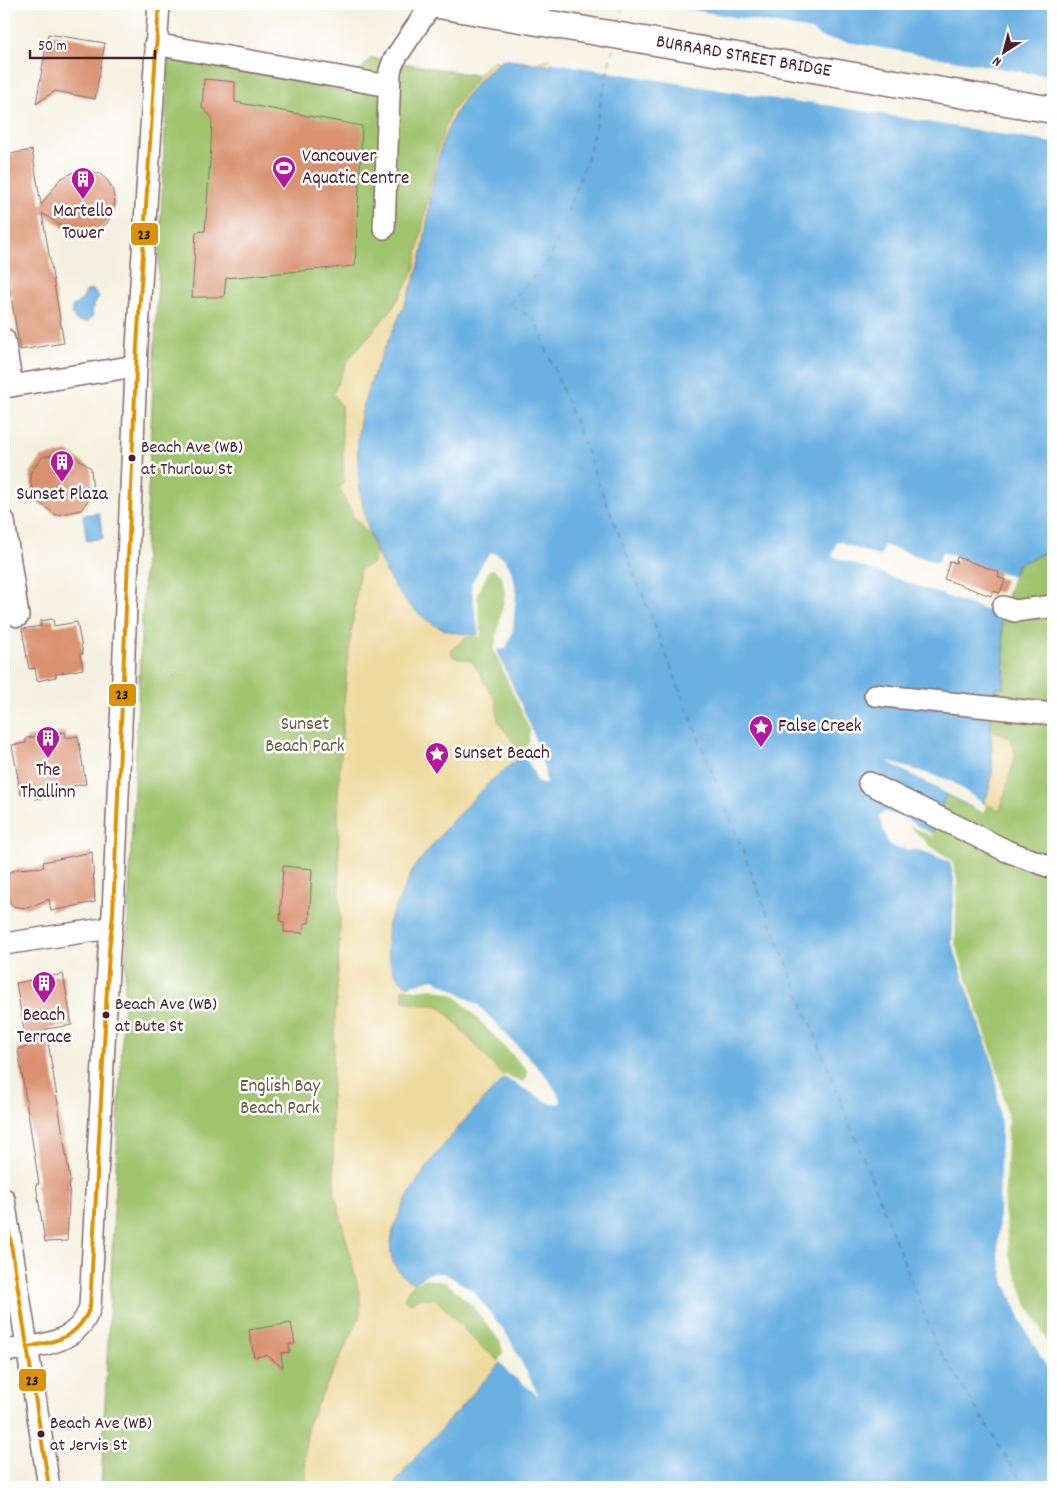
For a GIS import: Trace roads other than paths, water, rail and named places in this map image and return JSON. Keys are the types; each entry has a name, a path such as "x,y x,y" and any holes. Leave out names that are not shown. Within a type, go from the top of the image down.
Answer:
{"main road":[{"name":"BURRARD STREET BRIDGE","path":"433,4 1053,110"}],"street":[{"path":"4,1351 56,1341 73,1334 87,1317 90,1306 110,928 113,914 136,366 159,4"},
{"path":"384,228 390,71 394,60 431,5 532,24"},
{"path":"155,44 389,86"},
{"path":"4,339 8,386 136,366"},
{"path":"4,521 18,616"},
{"path":"1003,607 1015,611 1053,606"},
{"path":"875,695 1053,714"},
{"path":"869,783 1008,851 1053,868"},
{"path":"4,944 110,928"},
{"path":"4,1199 49,1487"}],"water":[{"name":"False Creek","path":"564,4 1053,4 1053,549 1017,565 1000,615 1004,648 1004,688 995,687 991,720 991,781 980,812 946,794 932,834 909,821 905,826 950,862 954,880 952,944 995,1069 1005,1121 1002,1208 1007,1254 1023,1301 1053,1357 1053,1487 392,1487 501,1362 506,1353 502,1340 473,1303 448,1281 424,1276 414,1283 395,1265 391,1240 401,1210 419,1179 442,1147 489,1094 505,1078 523,1085 530,1077 529,1067 459,995 434,985 415,987 399,979 390,961 388,951 388,923 414,868 452,821 492,780 523,755 531,744 532,729 497,650 508,595 501,570 490,566 475,594 479,635 462,634 445,630 435,625 413,609 395,587 380,561 362,502 358,472 358,442 361,416 379,362 417,272 437,164 449,126 458,108 470,91 503,59 551,66"},
{"path":"92,289 99,296 93,307 92,317 87,322 77,321 72,315 72,307 83,299 86,292"},
{"path":"99,513 103,538 87,541 83,515"}],"place":[{"name":"Vancouver Aquatic Centre","path":"284,189"},
{"name":"Martello Tower","path":"83,200"},
{"name":"Beach Ave (WB) at Thurlow St","path":"132,458"},
{"name":"Sunset Plaza","path":"62,483"},
{"name":"False Creek","path":"761,748"},
{"name":"The Thallinn","path":"48,759"},
{"name":"Sunset Beach","path":"437,775"},
{"name":"Beach Terrace","path":"44,1004"},
{"name":"Beach Ave (WB) at Bute St","path":"106,1015"},
{"name":"Beach Ave (WB) at Jervis St","path":"41,1434"}],"park label":[{"name":"Sunset Beach Park","path":"305,736"},
{"name":"English Bay Beach Park","path":"280,1098"}]}
